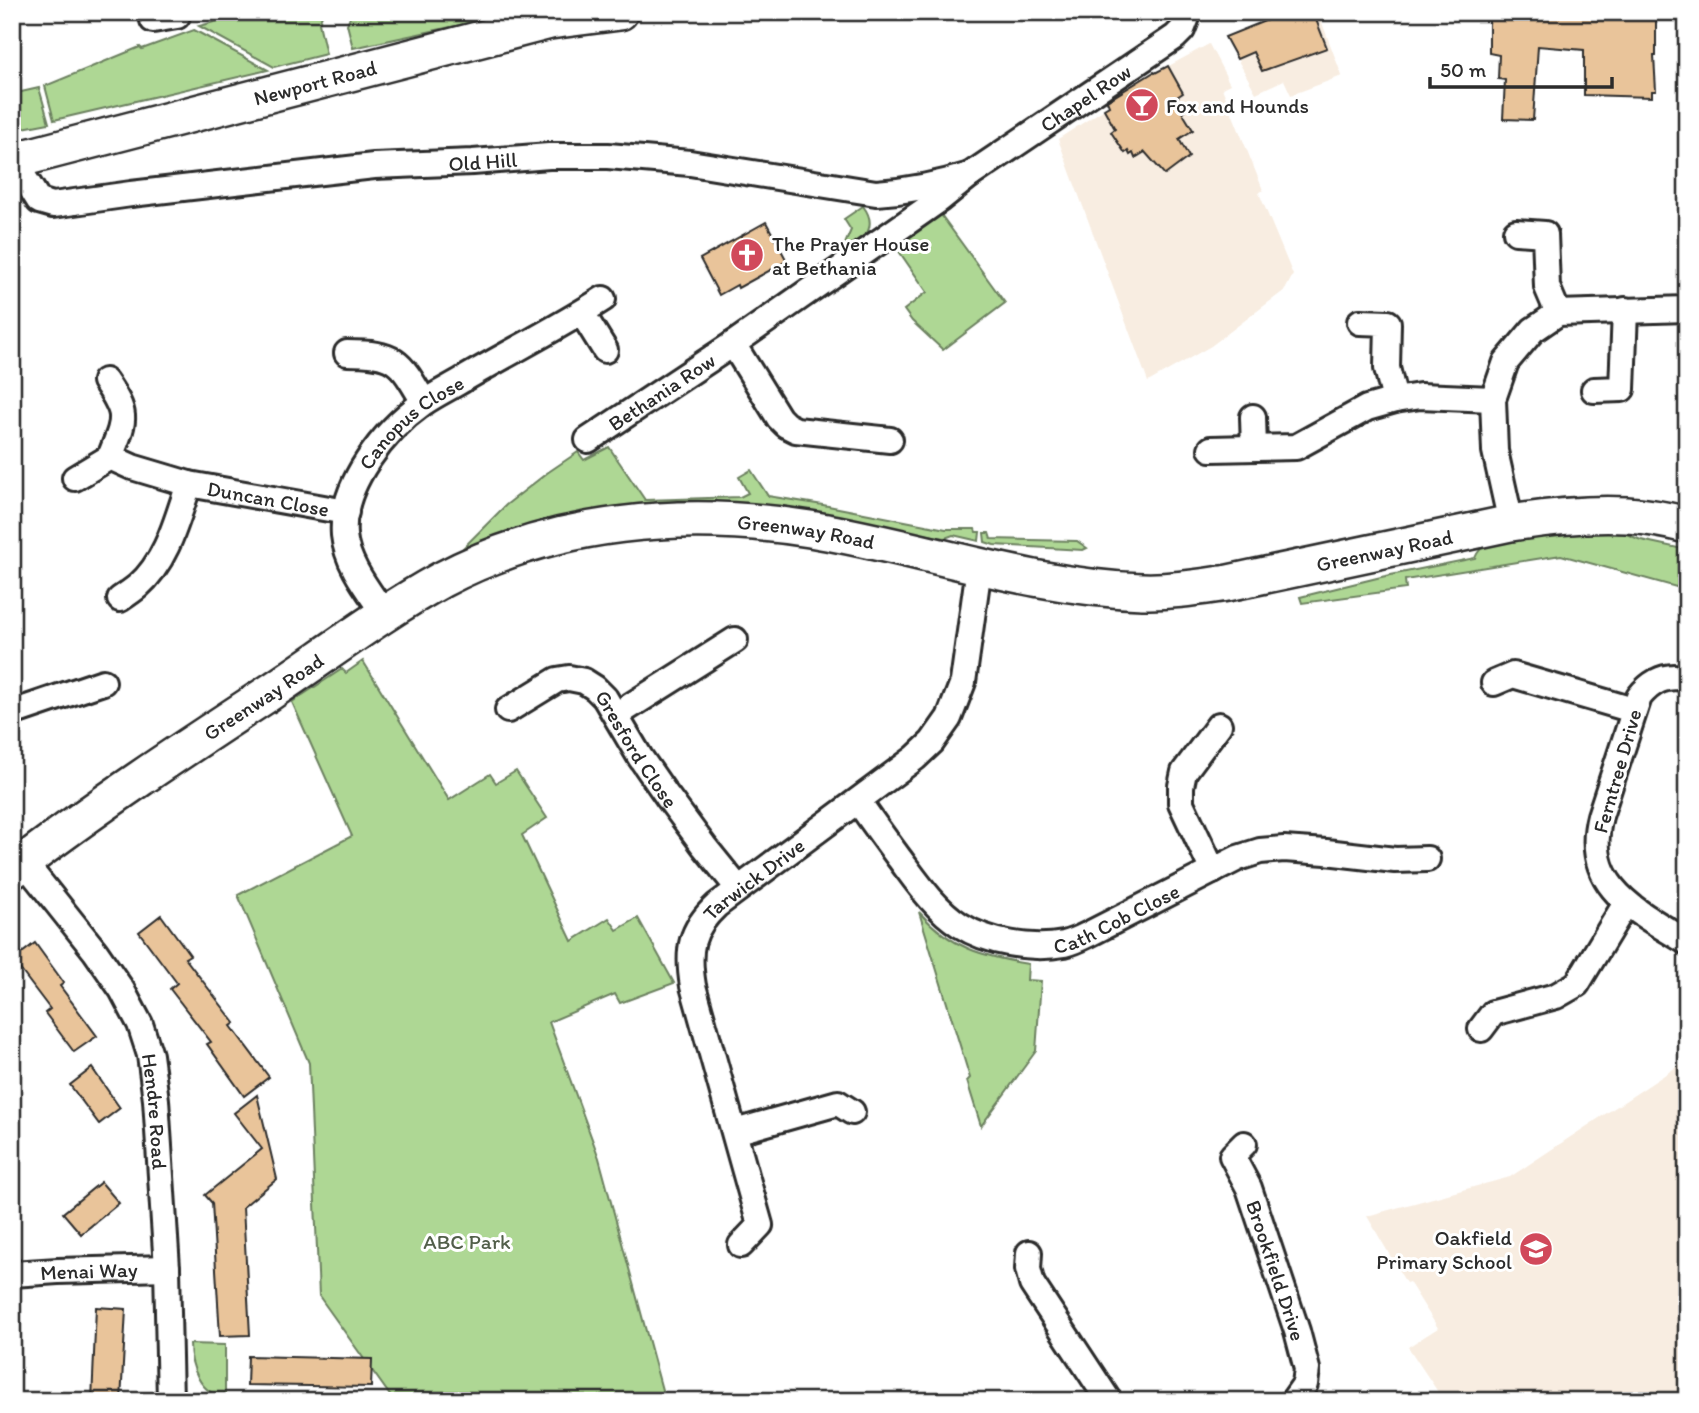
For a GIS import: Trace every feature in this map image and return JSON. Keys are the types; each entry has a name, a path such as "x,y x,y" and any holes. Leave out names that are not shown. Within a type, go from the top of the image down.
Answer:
{"street":[{"path":"151,12 153,20 177,16"},
{"name":"Newport Road","path":"13,161 550,22 620,12"},
{"name":"Chapel Row","path":"970,175 1175,37 1182,30 1189,12"},
{"name":"Old Hill","path":"13,161 39,201 53,205 374,166 549,156 608,156 690,163 876,192 897,192 934,186 970,175"},
{"name":"Bethania Row","path":"588,440 733,344 939,200 970,175"},
{"path":"876,192 884,206 887,236"},
{"path":"1516,232 1545,234 1547,287 1558,313"},
{"name":"Canopus Close","path":"385,615 349,556 344,535 352,489 363,467 395,426 424,402 603,299"},
{"path":"1511,523 1495,451 1493,399 1506,362 1533,330 1558,313 1687,309"},
{"path":"1594,390 1622,389 1625,310"},
{"path":"582,313 605,350"},
{"path":"1360,322 1388,323 1387,368 1395,400"},
{"name":"Bethania Row","path":"733,344 786,425 796,430 890,440"},
{"path":"347,354 369,353 396,361 409,376 424,402"},
{"path":"75,478 110,457 121,429 123,416 118,401 105,381"},
{"path":"1211,449 1296,447 1367,408 1395,400 1420,396 1493,399"},
{"path":"1253,417 1254,448"},
{"name":"Duncan Close","path":"110,457 132,467 189,484 346,512"},
{"name":"Duncan Close","path":"120,599 139,585 165,549 189,484"},
{"name":"Greenway Road","path":"18,866 158,765 442,580 476,563 527,544 602,526 743,520 858,538 1034,579 1146,591 1189,589 1228,583 1545,518 1628,515 1687,524"},
{"name":"Tarwick Drive","path":"741,1245 760,1225 693,986 690,965 695,933 705,916 738,888 858,801 932,742 949,718 963,682 979,567"},
{"path":"616,715 736,640"},
{"path":"1494,683 1513,674 1633,710"},
{"name":"Gresford Close","path":"508,709 557,680 569,678 584,681 595,688 605,698 667,796 738,888"},
{"name":"Ferntree Drive","path":"1687,679 1662,678 1647,687 1639,697 1596,831 1596,849 1602,870 1613,890 1626,904 1687,942"},
{"path":"12,713 103,682"},
{"path":"1213,871 1181,803 1181,786 1184,772 1219,725"},
{"name":"Cath Cob Close","path":"858,801 924,892 942,910 961,926 1013,945 1065,944 1112,924 1238,858 1260,851 1284,849 1395,860 1427,859"},
{"name":"Hendre Road","path":"18,866 95,951 122,990 140,1024 150,1055 156,1100 166,1268 170,1401"},
{"path":"1481,1029 1493,1013 1556,996 1577,984 1626,904"},
{"path":"735,1132 838,1103 852,1112"},
{"name":"Brookfield Drive","path":"1244,1143 1231,1156 1250,1188 1307,1369 1305,1384 1293,1401"},
{"path":"1029,1253 1028,1269 1032,1284 1109,1401"},
{"name":"Menai Way","path":"12,1274 166,1268"}],"shaded area":[{"path":"1287,12 1318,12 1342,76 1291,95 1284,80 1256,93 1225,37"},
{"path":"1209,44 1230,84 1222,88 1263,190 1259,193 1293,275 1285,290 1211,346 1148,382 1058,139 1109,106 1107,101 1113,97"},
{"name":"Oakfield Primary School","path":"1687,1060 1687,1401 1444,1401 1408,1347 1438,1328 1409,1282 1406,1283 1367,1216 1510,1177"}],"green space":[{"path":"251,12 323,12 319,23 326,54 274,67 199,26"},
{"path":"352,12 521,12 353,48 347,24"},
{"path":"194,30 268,70 54,120 45,86 140,47 142,49"},
{"path":"39,88 49,123 12,130 12,94"},
{"path":"863,206 870,224 867,232 856,246 832,260 845,244 851,230 844,219"},
{"path":"939,212 1005,303 943,350 904,310 927,292 894,244"},
{"path":"609,447 645,500 740,497 748,493 739,477 751,470 768,496 946,529 975,529 980,532 979,541 953,535 945,538 835,518 458,559 461,550 506,505 547,473 578,452 584,460"},
{"path":"1513,531 1619,531 1641,540 1683,549 1687,567 1687,590 1561,555 1405,580 1406,589 1302,603 1300,597 1475,558 1486,544"},
{"path":"984,533 989,533 991,539 1077,541 1087,548 1083,550 994,545 985,542"},
{"name":"ABC Park","path":"363,661 449,800 490,774 496,783 516,771 547,818 522,835 572,941 609,918 617,930 638,918 674,983 620,1003 615,994 549,1022 599,1158 665,1401 394,1401 319,1296 309,1063 238,895 352,836 292,702 342,669 346,673"},
{"path":"919,912 955,942 982,954 1028,964 1027,980 1041,981 1036,1051 981,1126 967,1081 970,1078"},
{"path":"190,1344 225,1345 225,1395 209,1391 198,1378"}],"building":[{"path":"1287,12 1313,12 1327,48 1262,71 1253,52 1237,59 1225,37"},
{"path":"1489,12 1656,15 1656,91 1652,91 1652,97 1584,95 1584,50 1538,46 1533,120 1503,119 1505,80 1498,79 1499,55 1489,53"},
{"path":"1168,66 1183,93 1177,97 1193,130 1179,139 1189,157 1165,175 1145,152 1135,158 1133,153 1125,153 1111,132 1115,129 1104,109 1109,106 1107,101"},
{"name":"The Prayer House at Bethania","path":"766,222 787,261 738,288 737,285 719,295 700,259"},
{"path":"161,915 190,955 185,958 235,1023 231,1026 269,1077 244,1096 207,1044 211,1042 170,989 177,983 139,932"},
{"path":"35,943 64,983 60,986 97,1036 74,1052 45,1013 50,1009 13,960"},
{"path":"92,1068 120,1108 99,1124 70,1085"},
{"path":"257,1095 277,1179 243,1207 250,1335 220,1336 212,1203 205,1195 262,1149 234,1113"},
{"path":"101,1182 119,1203 81,1234 63,1213"},
{"path":"96,1307 126,1309 121,1401 92,1401"},
{"path":"248,1356 372,1359 371,1387 247,1385"}],"place":[{"name":"Fox and Hounds","path":"1142,105"},
{"name":"The Prayer House at Bethania","path":"747,255"},
{"name":"Oakfield Primary School","path":"1536,1249"}]}
